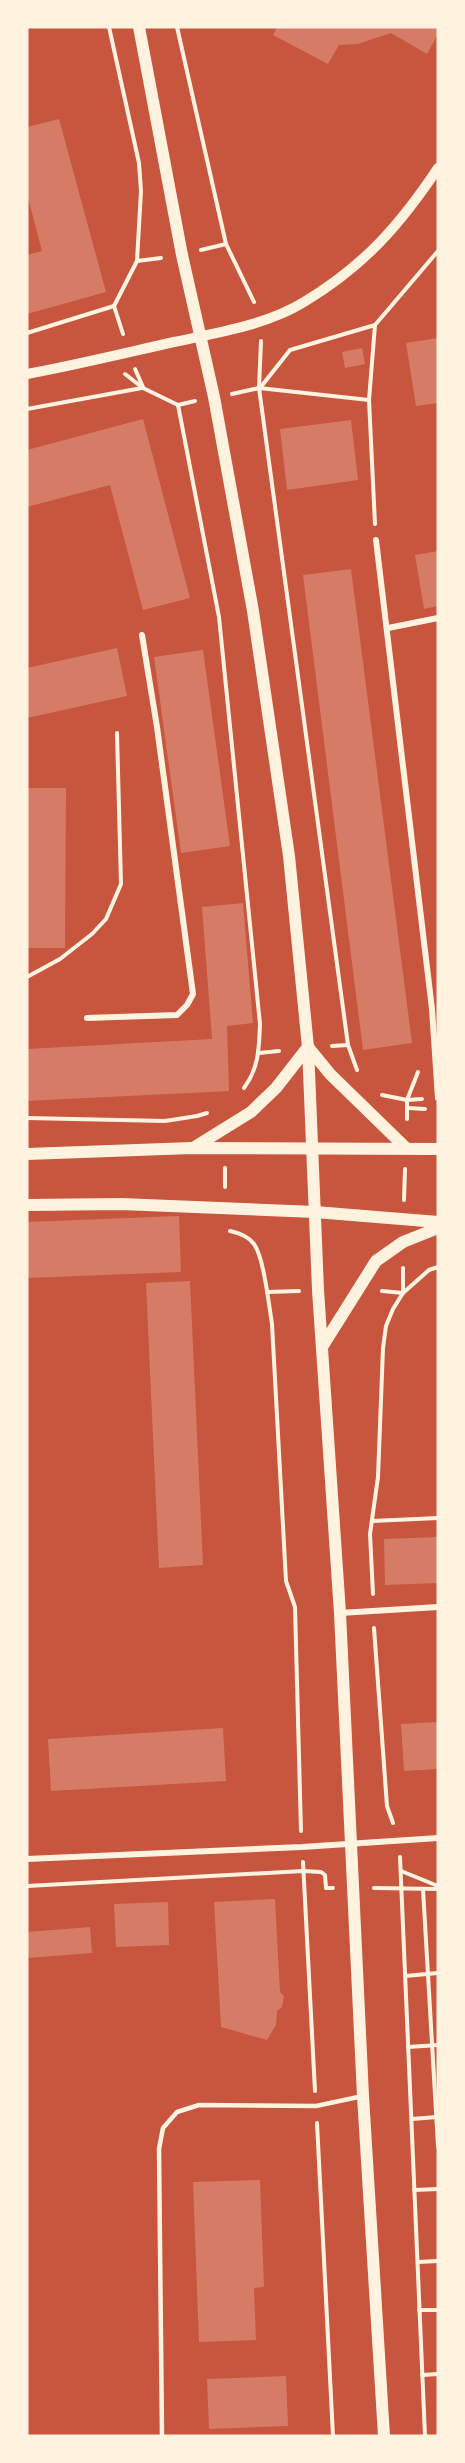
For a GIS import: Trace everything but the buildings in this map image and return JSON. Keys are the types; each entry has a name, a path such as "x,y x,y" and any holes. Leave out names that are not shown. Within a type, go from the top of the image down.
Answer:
{"main road":[{"path":"140,27 182,255 214,397 256,634 289,856 309,1047 322,1347 340,1613 349,1844 384,2436"},
{"path":"192,1148 251,1112 276,1088 309,1047"},
{"path":"309,1047 330,1074 406,1148"},
{"path":"27,1154 192,1148 438,1149"},
{"path":"27,1205 121,1204 315,1212 438,1222"},
{"path":"322,1347 376,1261 403,1242 438,1228"}],"street":[{"path":"27,374 262,320 302,303 354,268 394,230 438,168"},
{"path":"376,540 435,1009 438,1098"},
{"path":"388,628 438,618"},
{"path":"87,1018 177,1015 187,1005 193,994 157,727 142,635"},
{"path":"340,1613 438,1607"},
{"path":"27,1859 302,1847 438,1838"}],"lane":[{"path":"162,2436 159,2149 163,2128 177,2112 198,2105 316,2106 363,2096"}],"path":[{"path":"109,27 139,163 141,192 137,261 114,306 128,352 143,388"},
{"path":"177,27 226,244 262,320 259,388 348,1045 350,1057 358,1074"},
{"path":"259,388 290,350 375,325 438,251"},
{"path":"27,333 114,306"},
{"path":"375,325 369,400 376,540"},
{"path":"27,409 143,388 178,405 219,617 260,1024 258,1060 250,1079 241,1092"},
{"path":"259,388 369,400"},
{"path":"27,977 60,959 92,934 106,919 121,884 117,733"},
{"path":"403,1218 407,1100 434,1032"},
{"path":"380,1095 407,1100 438,1098"},
{"path":"27,1118 165,1121 208,1112"},
{"path":"223,1230 242,1233 255,1245 267,1292 272,1324 286,1581 295,1607 303,1871 333,2436"},
{"path":"403,1242 403,1293"},
{"path":"425,2436 401,1871 399,1840 387,1806 373,1611 370,1534 378,1477 383,1348 386,1326 403,1293 429,1270 438,1268"},
{"path":"372,1521 438,1518"},
{"path":"27,1886 303,1871 321,1872 325,1875 326,1888 423,1889 438,1887"},
{"path":"401,1871 438,1887"},
{"path":"423,1889 438,2146"},
{"path":"405,1976 438,1973"},
{"path":"408,2047 438,2045"},
{"path":"412,2119 437,2117"},
{"path":"414,2190 438,2189"},
{"path":"417,2262 438,2261"},
{"path":"419,2310 438,2310"},
{"path":"422,2375 438,2374"}]}
